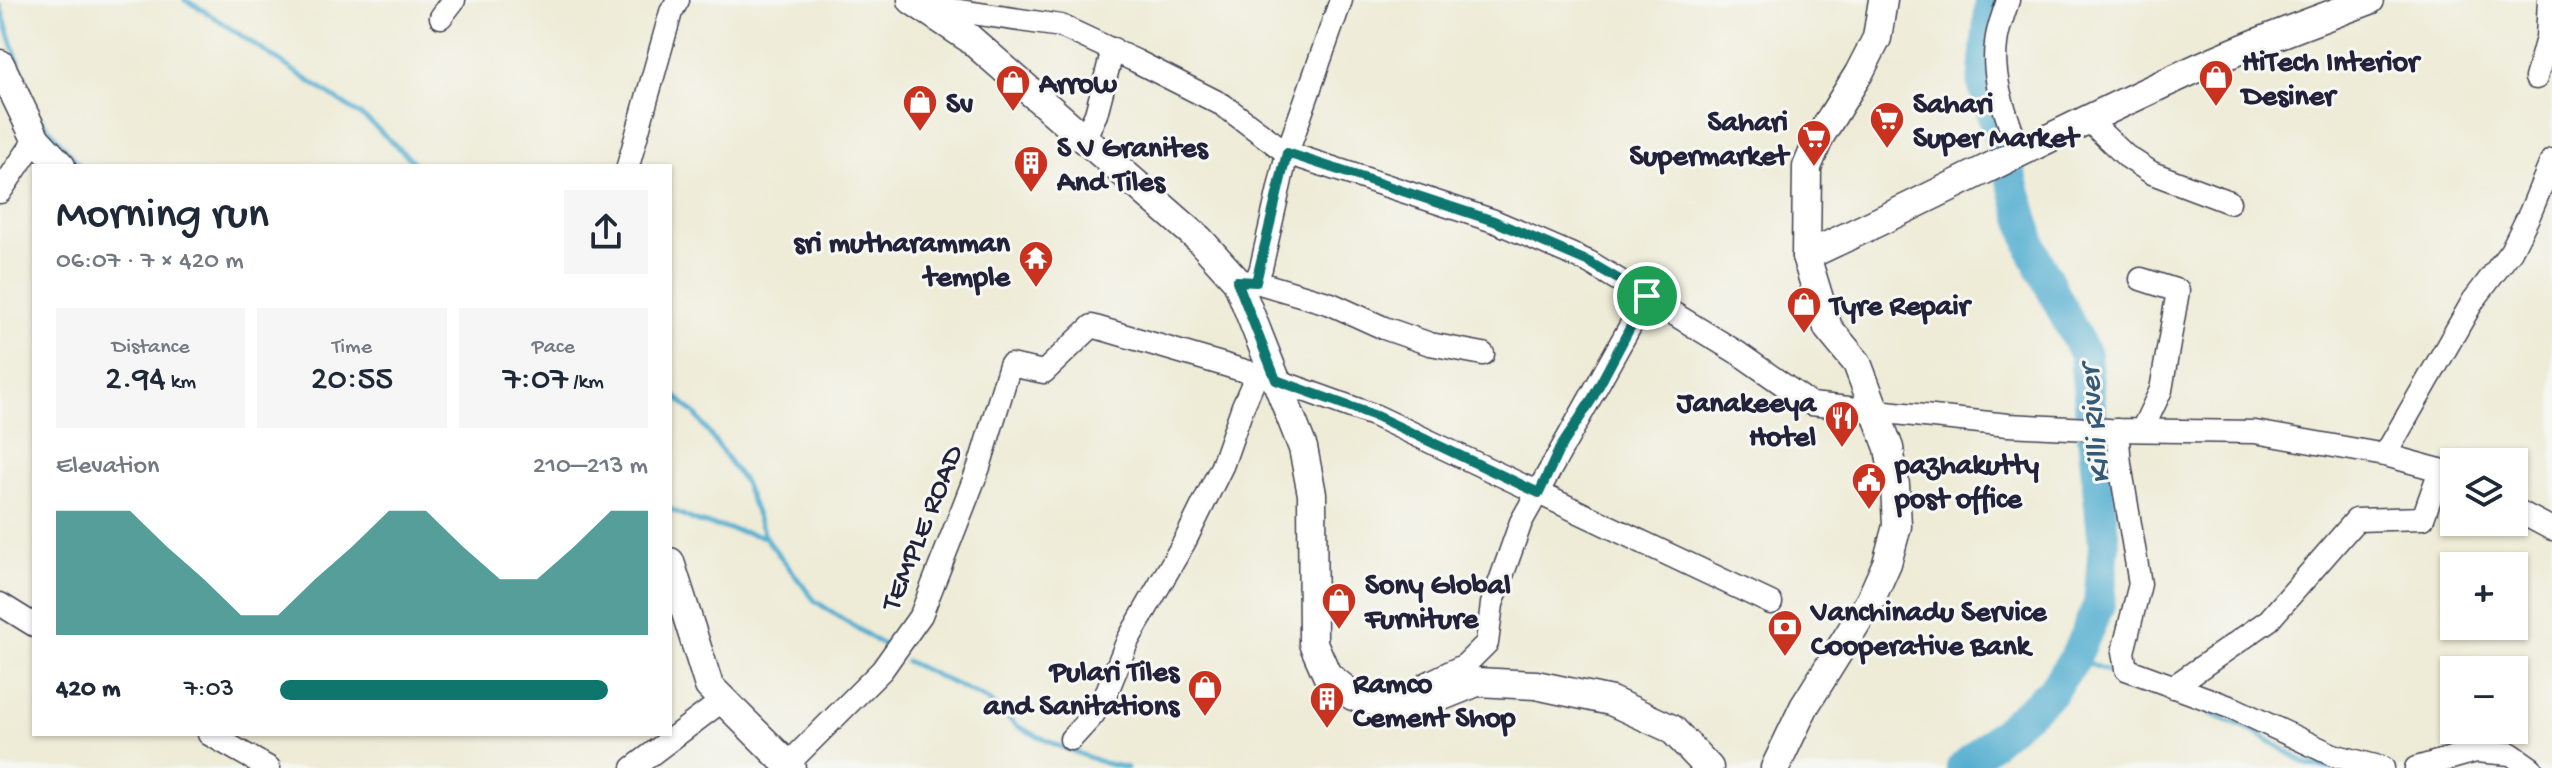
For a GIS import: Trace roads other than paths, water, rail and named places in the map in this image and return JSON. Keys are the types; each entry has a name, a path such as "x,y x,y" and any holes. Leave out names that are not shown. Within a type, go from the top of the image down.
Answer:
{"main road":[{"path":"1775,768 1804,707 1870,601 1891,551 1897,526 1889,448 1857,363 1828,328 1806,256 1807,167 1820,136 1877,38 1883,0"},
{"path":"1806,256 1952,188 2019,151 2213,61 2370,0"},
{"path":"916,3 969,38 1246,282 1267,377 1303,448 1312,494 1313,643 1327,675 1353,696 1393,707 1430,701 1477,682 1536,685 1611,701 1672,729 1709,768"},
{"path":"0,64 36,139 59,164"},
{"path":"672,568 709,686 790,766"}],"street":[{"path":"629,164 671,12 678,0"},
{"path":"1341,0 1246,282 1331,304 1430,344 1483,354"},
{"path":"2008,0 1996,44 1996,60 1999,91 2019,151"},
{"path":"2536,78 2547,38 2549,0"},
{"path":"916,3 1061,26 1223,105 1287,153 1494,221 1589,262 1738,353 1811,404 2008,425 2255,432 2385,455 2440,472"},
{"path":"1084,139 1096,114 1113,49"},
{"path":"2088,120 2126,156 2152,173 2229,202"},
{"path":"0,192 36,139"},
{"path":"2385,455 2473,301 2511,251 2552,160"},
{"path":"2141,279 2178,291 2161,390 2142,430"},
{"path":"1414,703 1426,684 1465,665 1487,643 1492,604 1521,522 1647,296"},
{"name":"TEMPLE ROAD","path":"790,766 882,670 921,615 979,467 1010,365 1044,372 1092,326 1267,377"},
{"path":"1071,739 1093,715 1106,694 1128,640 1185,541 1222,466 1243,406 1267,377 1376,416 1771,603"},
{"path":"2114,430 2140,584 2123,652 2126,669 2235,709 2333,755 2383,768"},
{"path":"2173,687 2269,620 2356,520 2423,518 2440,487"},
{"path":"2528,516 2552,529"},
{"path":"0,604 32,624"},
{"path":"633,768 723,700"},
{"path":"213,736 269,768"},
{"path":"2416,768 2476,751 2511,754 2531,768"}],"waterway":[{"path":"185,0 369,121 416,164"},
{"name":"Killi River","path":"1962,768 2051,692 2075,658 2099,604 2104,545 2085,355 2034,254 1983,83 1991,0"},
{"path":"0,6 28,92"},
{"path":"41,119 78,164"},
{"path":"672,393 696,415 744,482 765,537"},
{"path":"672,510 698,522 765,537 815,601 883,645"},
{"path":"2075,658 2122,677"},
{"path":"906,661 986,699 1017,726 1056,745 1127,768"},
{"path":"2179,700 2256,733 2309,765 2330,768"}],"place":[{"name":"HiTech Interior Desiner","path":"2216,108"},
{"name":"Arrow","path":"1013,113"},
{"name":"Sv","path":"920,133"},
{"name":"Sahari Super Market","path":"1887,150"},
{"name":"Sahari Supermarket","path":"1814,168"},
{"name":"S V Granites And Tiles","path":"1031,194"},
{"name":"sri mutharamman temple","path":"1036,289"},
{"name":"Tyre Repair","path":"1804,335"},
{"name":"Janakeeya Hotel","path":"1842,449"},
{"name":"pazhakutty post office","path":"1869,511"},
{"name":"Sony Global Furniture","path":"1339,631"},
{"name":"Vanchinadu Service Cooperative Bank","path":"1785,658"},
{"name":"Pulari Tiles and Sanitations","path":"1205,718"},
{"name":"Ramco Cement Shop","path":"1327,730"}]}
